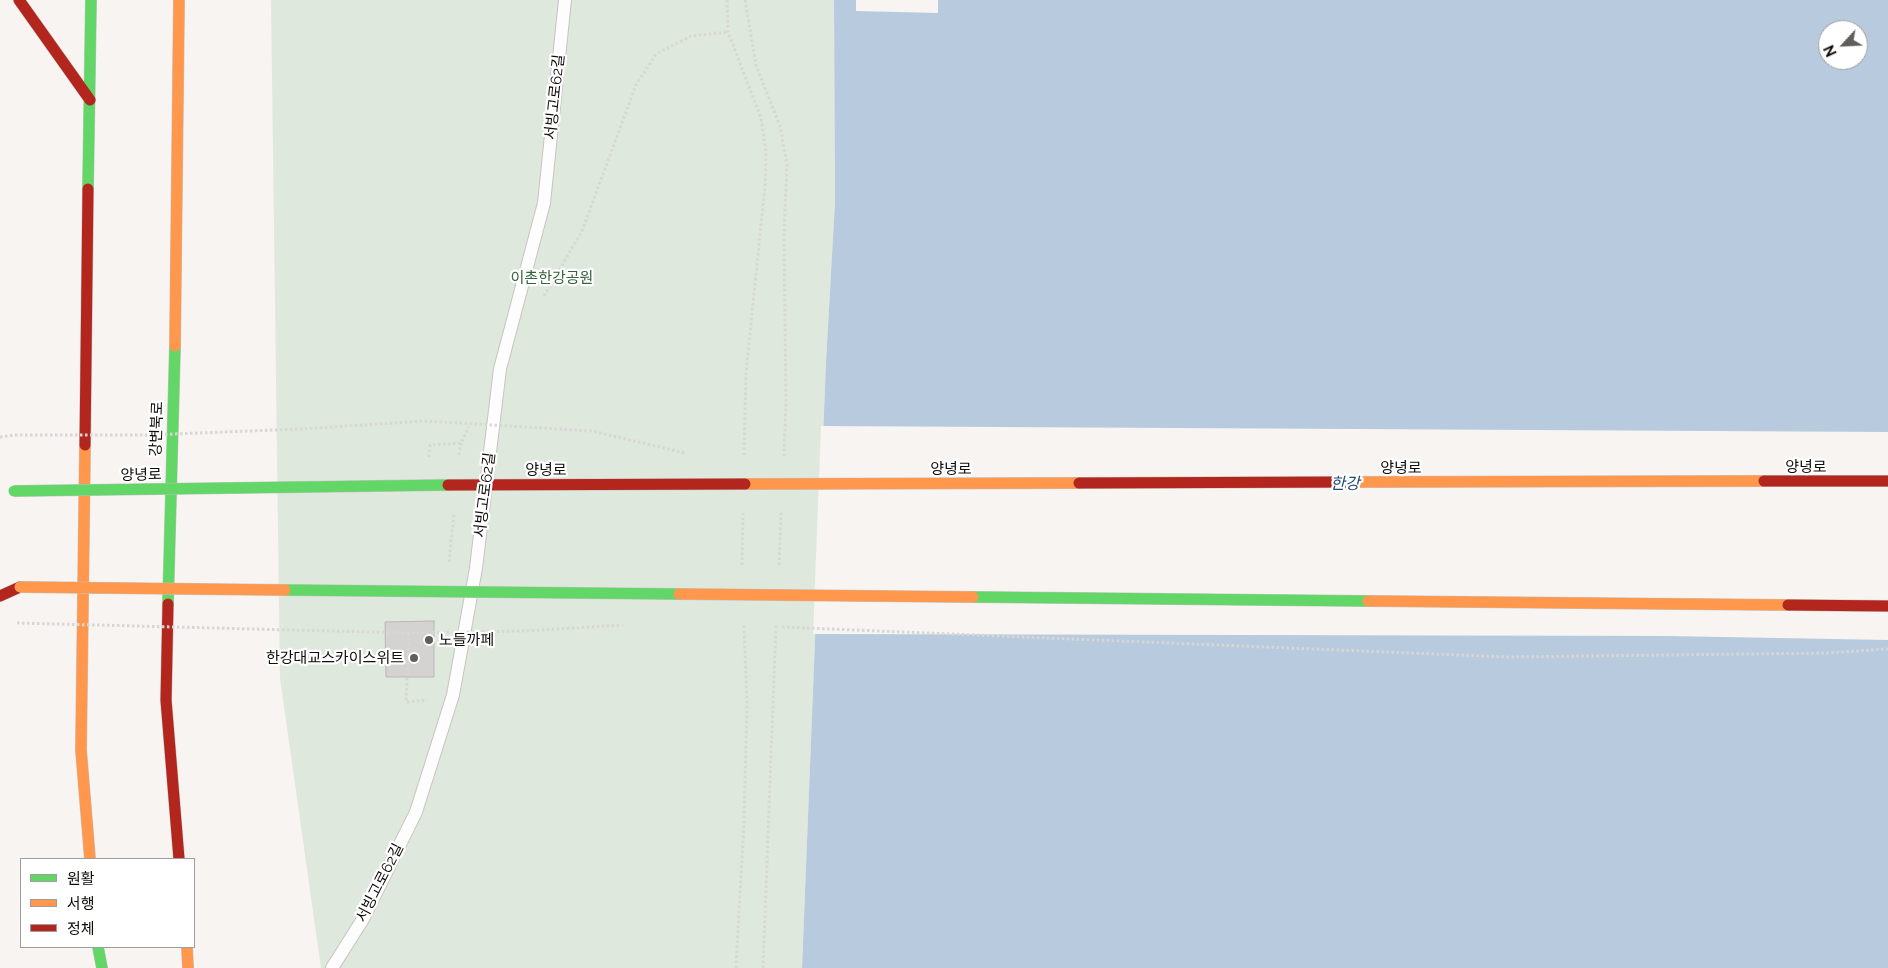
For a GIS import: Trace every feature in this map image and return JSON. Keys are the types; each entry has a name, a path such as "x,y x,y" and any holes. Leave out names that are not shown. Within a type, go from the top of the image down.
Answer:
{"main road":[{"path":"19,0 90,100"},
{"path":"90,858 81,750 91,0"},
{"name":"강변북로","path":"179,0 176,295 166,700 179,858"},
{"name":"양녕로","path":"9,492 426,486 1888,481"},
{"path":"0,596 20,586"},
{"path":"0,587 1888,606"},
{"path":"98,948 102,968"},
{"path":"187,948 188,968"}],"lane":[{"name":"서빙고로62길","path":"332,968 363,918 416,812 452,696 476,568 500,369 544,203 565,0"}],"path":[{"path":"539,304 582,231 636,85 656,54 691,36 728,32 728,0"},
{"path":"426,486 430,444 461,443 474,418"},
{"path":"0,437 15,435 148,435 300,429 424,421 592,431 689,454"},
{"path":"738,456 748,457"},
{"path":"778,458 788,458"},
{"path":"17,623 409,633 524,631 631,624"},
{"path":"740,625 750,625"},
{"path":"770,626 1507,657 1827,652 1888,649"},
{"path":"409,633 406,702 437,700 452,696"}],"green space":[{"name":"이촌한강공원","path":"271,0 834,0 835,202 826,362 802,968 321,968 280,678"}],"water":[{"name":"한강","path":"834,0 1888,0 1888,968 802,968 826,362 835,202"}],"pier":[{"path":"856,0 938,0 938,13 856,11"},
{"path":"821,426 1888,432 1888,640 1667,636 813,634"}],"building":[{"path":"434,621 434,677 386,677 385,622"}],"traffic: fast":[{"path":"88,189 91,0"},
{"path":"168,604 175,346"},
{"path":"14,491 448,485"},
{"path":"285,590 679,594"},
{"path":"973,597 1368,601"},
{"path":"98,948 102,968"}],"traffic: slow":[{"path":"175,346 179,0"},
{"path":"85,445 81,750 90,858"},
{"path":"1348,482 1764,481"},
{"path":"745,484 1079,483"},
{"path":"20,587 285,590"},
{"path":"679,594 973,597"},
{"path":"1368,601 1788,605"},
{"path":"187,948 188,968"}],"traffic: jam":[{"path":"19,0 90,100"},
{"path":"85,445 88,189"},
{"path":"1764,481 1888,481"},
{"path":"1079,483 1348,482"},
{"path":"448,485 745,484"},
{"path":"0,596 20,587"},
{"path":"168,604 166,700 179,858"},
{"path":"1788,605 1888,606"}],"place":[{"name":"노들까페","path":"429,640"},
{"name":"한강대교스카이스위트","path":"414,658"}]}
